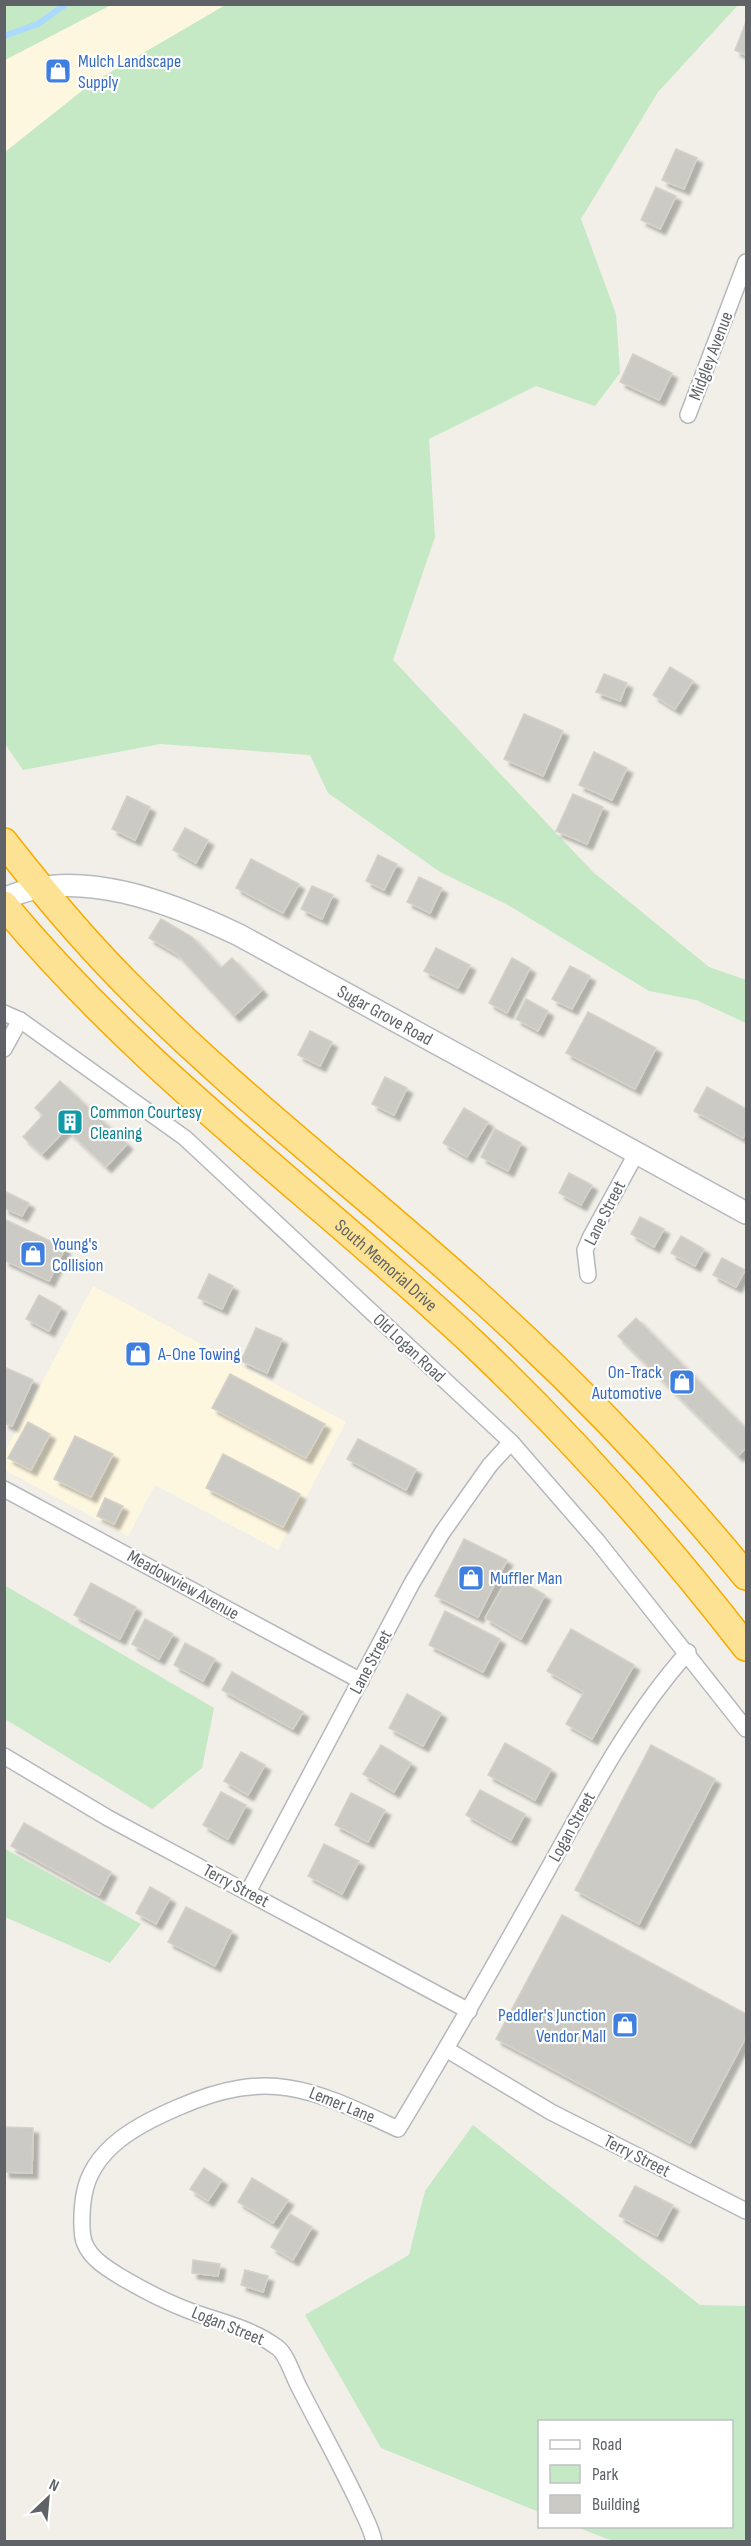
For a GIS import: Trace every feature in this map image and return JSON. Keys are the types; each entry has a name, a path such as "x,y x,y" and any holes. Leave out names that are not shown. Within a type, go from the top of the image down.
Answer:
{"highway":[{"path":"4,842 40,888 139,997 215,1067 481,1297 545,1357 628,1440 747,1576"},
{"name":"South Memorial Drive","path":"4,905 48,958 119,1031 186,1094 439,1313 556,1425 626,1499 747,1647"}],"street":[{"name":"Midgley Avenue","path":"688,415 747,262"},
{"name":"Sugar Grove Road","path":"4,899 18,892 73,886 110,890 159,901 198,915 250,941 747,1213"},
{"name":"Old Logan Road","path":"4,1013 20,1020 185,1138 511,1442 598,1542 688,1652 747,1729"},
{"path":"4,1049 20,1020"},
{"name":"Lane Street","path":"588,1275 585,1264 588,1243 636,1154"},
{"name":"Lane Street","path":"248,1892 442,1533 490,1465 511,1442"},
{"name":"Meadowview Avenue","path":"4,1489 361,1681"},
{"name":"Logan Street","path":"446,2049 618,1744 650,1696 688,1652"},
{"name":"Terry Street","path":"4,1756 108,1818 469,2011"},
{"name":"Terry Street","path":"446,2049 551,2112 747,2211"},
{"name":"Lemer Lane","path":"87,2176 104,2154 129,2132 197,2099 237,2089 275,2085 304,2089 331,2098 398,2129 446,2049"},
{"name":"Logan Street","path":"87,2176 82,2206 84,2244 103,2266 143,2290 190,2311 242,2328 280,2349 352,2489 374,2541"}],"shaded area":[{"name":"Mulch Landscape Supply","path":"111,5 227,5 92,83 5,152 4,60"},
{"name":"A-One Towing","path":"93,1286 346,1422 278,1550 155,1485 128,1536 5,1470 5,1452"}],"green space":[{"path":"5,4 111,4 111,5 5,60"},
{"path":"227,4 738,5 658,92 581,219 616,314 620,373 595,406 536,386 429,439 435,537 393,660 593,872 709,967 746,980 746,1023 696,1000 649,991 508,905 440,872 328,793 310,755 160,744 23,770 5,744 5,152 92,83"},
{"path":"4,1585 214,1708 202,1768 152,1809 5,1719"},
{"path":"5,1849 141,1924 110,1963 5,1917"},
{"path":"473,2125 700,2305 746,2306 746,2541 613,2541 579,2528 733,2528 733,2420 538,2420 538,2512 381,2448 305,2315 409,2255 425,2191"}],"building":[{"path":"746,22 746,55 735,50"},
{"path":"676,149 697,158 684,189 662,180"},
{"path":"656,187 676,196 660,229 641,220"},
{"path":"633,354 672,373 659,400 620,382"},
{"path":"670,667 693,681 675,709 653,695"},
{"path":"604,674 627,683 620,701 596,692"},
{"path":"524,714 563,731 543,776 504,759"},
{"path":"594,752 627,768 612,800 579,785"},
{"path":"573,794 603,807 587,844 556,831"},
{"path":"127,796 150,807 135,840 112,829"},
{"path":"185,828 208,840 196,863 173,850"},
{"path":"378,855 397,864 384,890 366,881"},
{"path":"251,859 299,884 283,913 236,888"},
{"path":"419,877 442,888 430,913 407,902"},
{"path":"312,886 333,895 322,919 301,909"},
{"path":"161,919 192,937 221,968 232,958 262,990 234,1016 177,954 149,938"},
{"path":"436,948 470,965 458,988 424,971"},
{"path":"512,958 530,968 507,1013 489,1003"},
{"path":"570,966 590,976 572,1009 552,999"},
{"path":"526,999 548,1011 538,1031 516,1019"},
{"path":"588,1012 656,1048 635,1089 566,1053"},
{"path":"310,1031 332,1042 320,1066 298,1055"},
{"path":"385,1077 407,1088 394,1115 372,1104"},
{"name":"Common Courtesy Cleaning","path":"60,1081 127,1144 106,1167 66,1129 42,1154 23,1137 43,1115 35,1108"},
{"path":"707,1087 746,1109 746,1132 743,1138 694,1111"},
{"path":"464,1108 488,1122 467,1157 443,1143"},
{"path":"495,1129 521,1143 508,1171 481,1157"},
{"path":"569,1173 592,1185 581,1205 559,1193"},
{"path":"4,1191 29,1203 22,1216 4,1208"},
{"path":"640,1217 664,1229 654,1247 631,1234"},
{"name":"Young's Collision","path":"4,1219 65,1248 49,1281 4,1260"},
{"path":"681,1236 704,1249 695,1266 671,1253"},
{"path":"722,1258 745,1270 736,1287 713,1275"},
{"path":"209,1274 233,1286 222,1309 198,1298"},
{"path":"39,1295 61,1307 49,1331 26,1319"},
{"name":"On-Track Automotive","path":"636,1318 746,1429 746,1448 738,1456 618,1336"},
{"path":"256,1328 282,1339 267,1373 241,1361"},
{"path":"4,1367 33,1380 12,1426 4,1423"},
{"path":"230,1374 325,1424 306,1458 212,1408"},
{"path":"28,1422 50,1434 31,1470 8,1458"},
{"path":"75,1436 113,1454 91,1497 54,1479"},
{"path":"358,1439 416,1469 406,1490 347,1459"},
{"path":"223,1454 300,1494 283,1527 206,1488"},
{"path":"105,1498 123,1506 114,1524 97,1516"},
{"name":"Muffler Man","path":"464,1539 507,1560 478,1617 435,1596"},
{"path":"510,1575 545,1595 521,1639 485,1618"},
{"path":"91,1583 136,1607 120,1639 74,1615"},
{"path":"445,1611 500,1639 483,1672 429,1645"},
{"path":"145,1619 173,1634 159,1659 132,1644"},
{"path":"571,1629 634,1665 592,1739 566,1724 584,1692 547,1671"},
{"path":"185,1643 215,1659 203,1681 174,1665"},
{"path":"232,1672 303,1712 293,1729 222,1690"},
{"path":"407,1694 441,1713 423,1746 389,1728"},
{"path":"505,1743 551,1769 535,1800 488,1775"},
{"path":"381,1745 411,1763 394,1792 363,1774"},
{"path":"651,1745 715,1779 639,1924 575,1890"},
{"path":"241,1752 265,1765 248,1795 224,1781"},
{"path":"480,1790 525,1814 511,1840 466,1815"},
{"path":"221,1792 246,1805 228,1839 203,1825"},
{"path":"351,1793 385,1810 368,1842 335,1825"},
{"path":"24,1823 111,1872 99,1895 11,1846"},
{"path":"324,1844 359,1861 342,1894 308,1876"},
{"path":"150,1887 170,1898 156,1924 136,1913"},
{"path":"186,1907 232,1931 215,1966 168,1942"},
{"name":"Peddler's Junction Vendor Mall","path":"562,1915 746,2014 746,2037 690,2143 496,2039"},
{"path":"4,2127 33,2128 32,2173 4,2172"},
{"path":"204,2168 222,2180 208,2201 190,2189"},
{"path":"252,2178 288,2200 273,2223 238,2202"},
{"path":"635,2186 673,2205 657,2236 619,2216"},
{"path":"290,2214 312,2227 293,2260 271,2247"},
{"path":"193,2260 220,2264 218,2276 192,2273"},
{"path":"245,2270 268,2276 263,2292 241,2285"}],"waterway":[{"path":"4,36 38,24 66,4"}],"place":[{"name":"Mulch Landscape Supply","path":"58,71"},
{"name":"Common Courtesy Cleaning","path":"70,1122"},
{"name":"Young's Collision","path":"33,1254"},
{"name":"A-One Towing","path":"138,1354"},
{"name":"On-Track Automotive","path":"682,1382"},
{"name":"Muffler Man","path":"471,1578"},
{"name":"Peddler's Junction Vendor Mall","path":"625,2025"}]}
